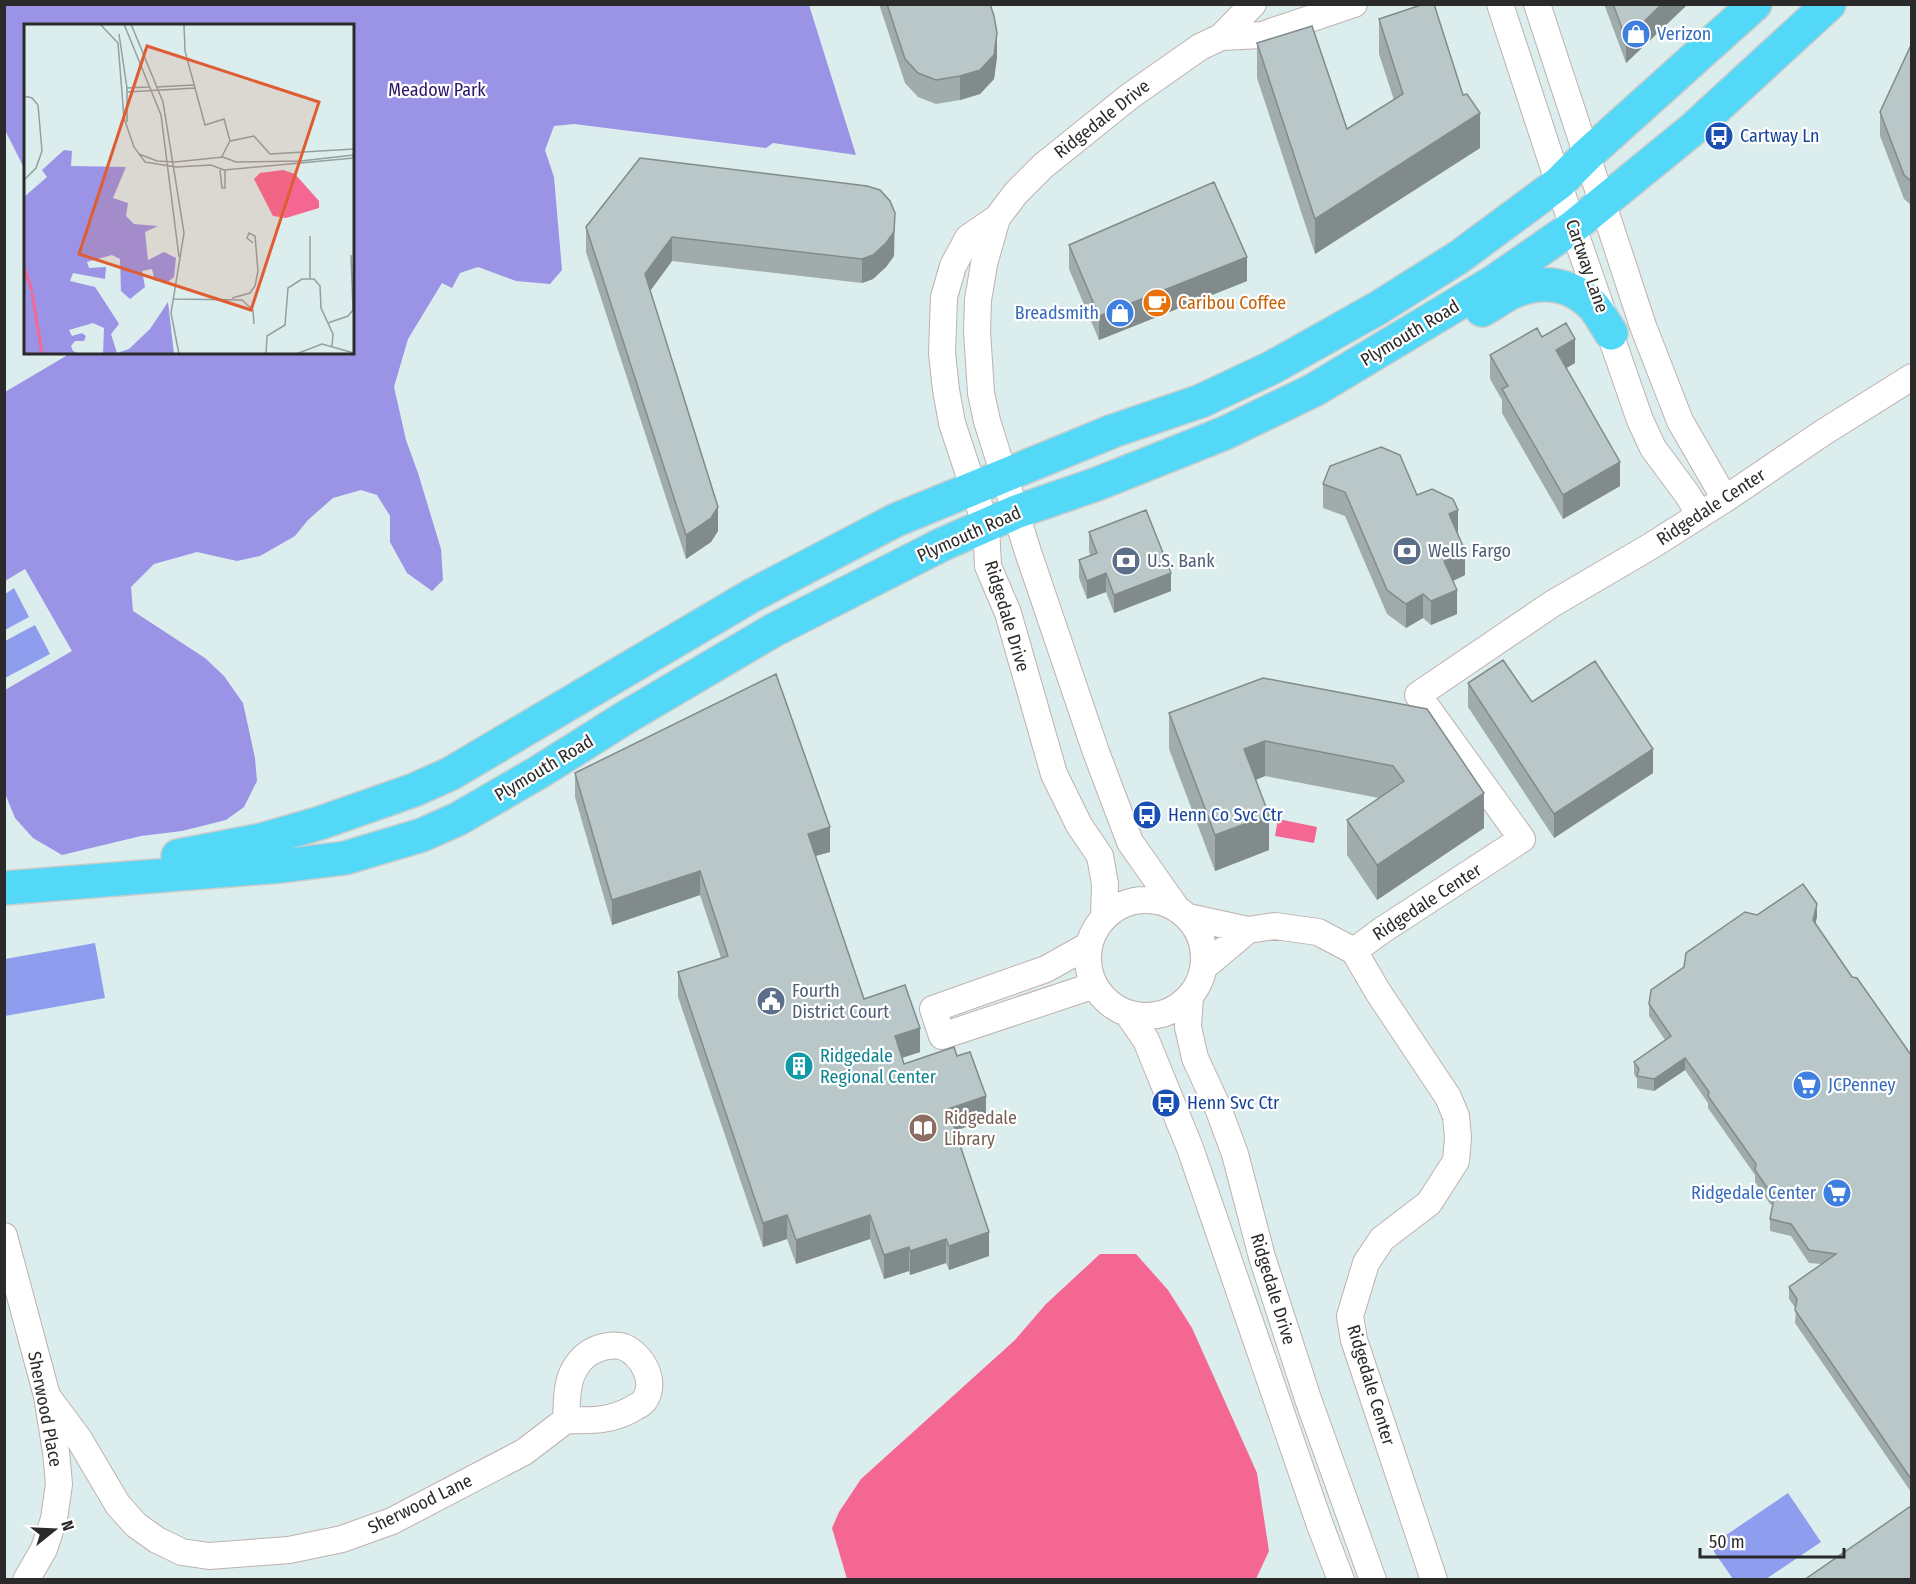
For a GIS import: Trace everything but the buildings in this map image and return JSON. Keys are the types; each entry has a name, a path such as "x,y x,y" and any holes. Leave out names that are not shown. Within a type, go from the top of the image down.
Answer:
{"main road":[{"name":"Plymouth Road","path":"18,886 261,840 320,823 414,790 450,774 751,596 896,520 1113,431 1201,400 1271,368 1378,308 1459,257 1559,183 1587,154 1755,4"},
{"name":"Plymouth Road","path":"18,886 282,866 345,858 422,835 458,819 507,792 628,716 774,630 944,544 1016,512 1097,484 1226,433 1314,390 1492,283 1573,227 1692,129 1829,4"},
{"path":"1314,390 1367,377 1515,291 1539,286 1561,285 1579,294 1594,307 1611,333"},
{"path":"487,752 507,792"}],"street":[{"name":"Ridgedale Drive","path":"1181,912 1130,843 1074,688 987,422 981,393 977,331 978,300 984,264 998,218 1016,193 1043,166 1130,96 1200,47 1221,37 1253,4"},
{"name":"Ridgedale Drive","path":"1221,37 1262,35 1354,4"},
{"name":"Cartway Lane","path":"1500,4 1573,227 1640,420 1653,448 1700,515"},
{"name":"Cartway Lane","path":"1537,4 1643,326 1680,421 1725,499"},
{"name":"Ridgedale Drive","path":"998,218 968,238 953,266 944,297 942,353 946,390 952,423 986,526 988,566 1008,613 1054,774 1078,825 1100,856 1105,884 1104,917"},
{"name":"Ridgedale Center","path":"1434,1580 1354,1340 1350,1316 1366,1263 1382,1239 1429,1203 1456,1161 1458,1138 1456,1116 1448,1097 1378,992 1354,951 1522,839 1418,695 1552,604 1700,515 1911,376"},
{"path":"1248,930 1204,967 1190,996 1178,1007 1161,1014 1144,1016 1127,1013 1110,1004 1097,990 1090,976 1089,945 1104,917 1118,907 1133,901 1154,899 1181,912 1248,930 1275,926 1318,932 1354,951"},
{"path":"1181,912 1194,925 1203,945 1204,967"},
{"path":"1089,945 1046,969 933,1009 942,1036 1089,987 1097,990"},
{"name":"Ridgedale Drive","path":"1190,996 1188,1027 1196,1058 1235,1154 1262,1257 1308,1399 1373,1580"},
{"name":"Ridgedale Drive","path":"1127,1013 1146,1040 1190,1148 1341,1580"},
{"name":"Sherwood Place","path":"5,1241 47,1396 59,1484 54,1519 44,1550 26,1580"},
{"name":"Sherwood Lane","path":"47,1396 79,1439 118,1505 136,1525 157,1540 182,1552 208,1556 289,1550 342,1539 392,1521 524,1452 566,1420"}],"green space":[{"name":"Meadow Park","path":"4,5 809,5 856,155 773,143 766,148 574,124 554,126 545,150 554,177 562,270 550,284 516,281 478,267 460,273 452,288 442,283 408,339 394,387 406,440 441,549 443,580 432,591 407,573 390,542 390,516 377,495 361,490 333,498 308,520 295,536 260,556 237,561 197,552 154,564 131,587 133,611 205,658 224,676 243,703 255,758 257,781 244,807 226,820 182,831 141,836 62,855 33,838 15,818 6,796 5,690 72,651 25,569 5,581 5,392 67,354 354,354 354,24 24,24 24,168 5,130"}],"shaded area":[{"path":"14,588 29,617 5,630 5,594"},
{"path":"35,625 50,654 5,678 5,641"},
{"path":"1278,819 1317,827 1314,843 1275,836"},
{"path":"95,943 105,998 5,1016 5,959"},
{"path":"1100,1254 1136,1254 1168,1290 1192,1328 1257,1473 1269,1551 1256,1579 847,1579 832,1528 839,1512 861,1479 1015,1340 1046,1304"},
{"path":"1788,1493 1821,1542 1766,1579 1733,1579 1710,1546"}],"place":[{"name":"Verizon","path":"1636,34"},
{"name":"Cartway Ln","path":"1719,136"},
{"name":"Caribou Coffee","path":"1157,303"},
{"name":"Breadsmith","path":"1120,313"},
{"name":"Wells Fargo","path":"1407,551"},
{"name":"U.S. Bank","path":"1126,561"},
{"name":"Henn Co Svc Ctr","path":"1147,815"},
{"name":"Fourth District Court","path":"771,1001"},
{"name":"Ridgedale Regional Center","path":"799,1066"},
{"name":"JCPenney","path":"1807,1085"},
{"name":"Henn Svc Ctr","path":"1166,1103"},
{"name":"Ridgedale Library","path":"923,1128"},
{"name":"Ridgedale Center","path":"1837,1193"}]}
